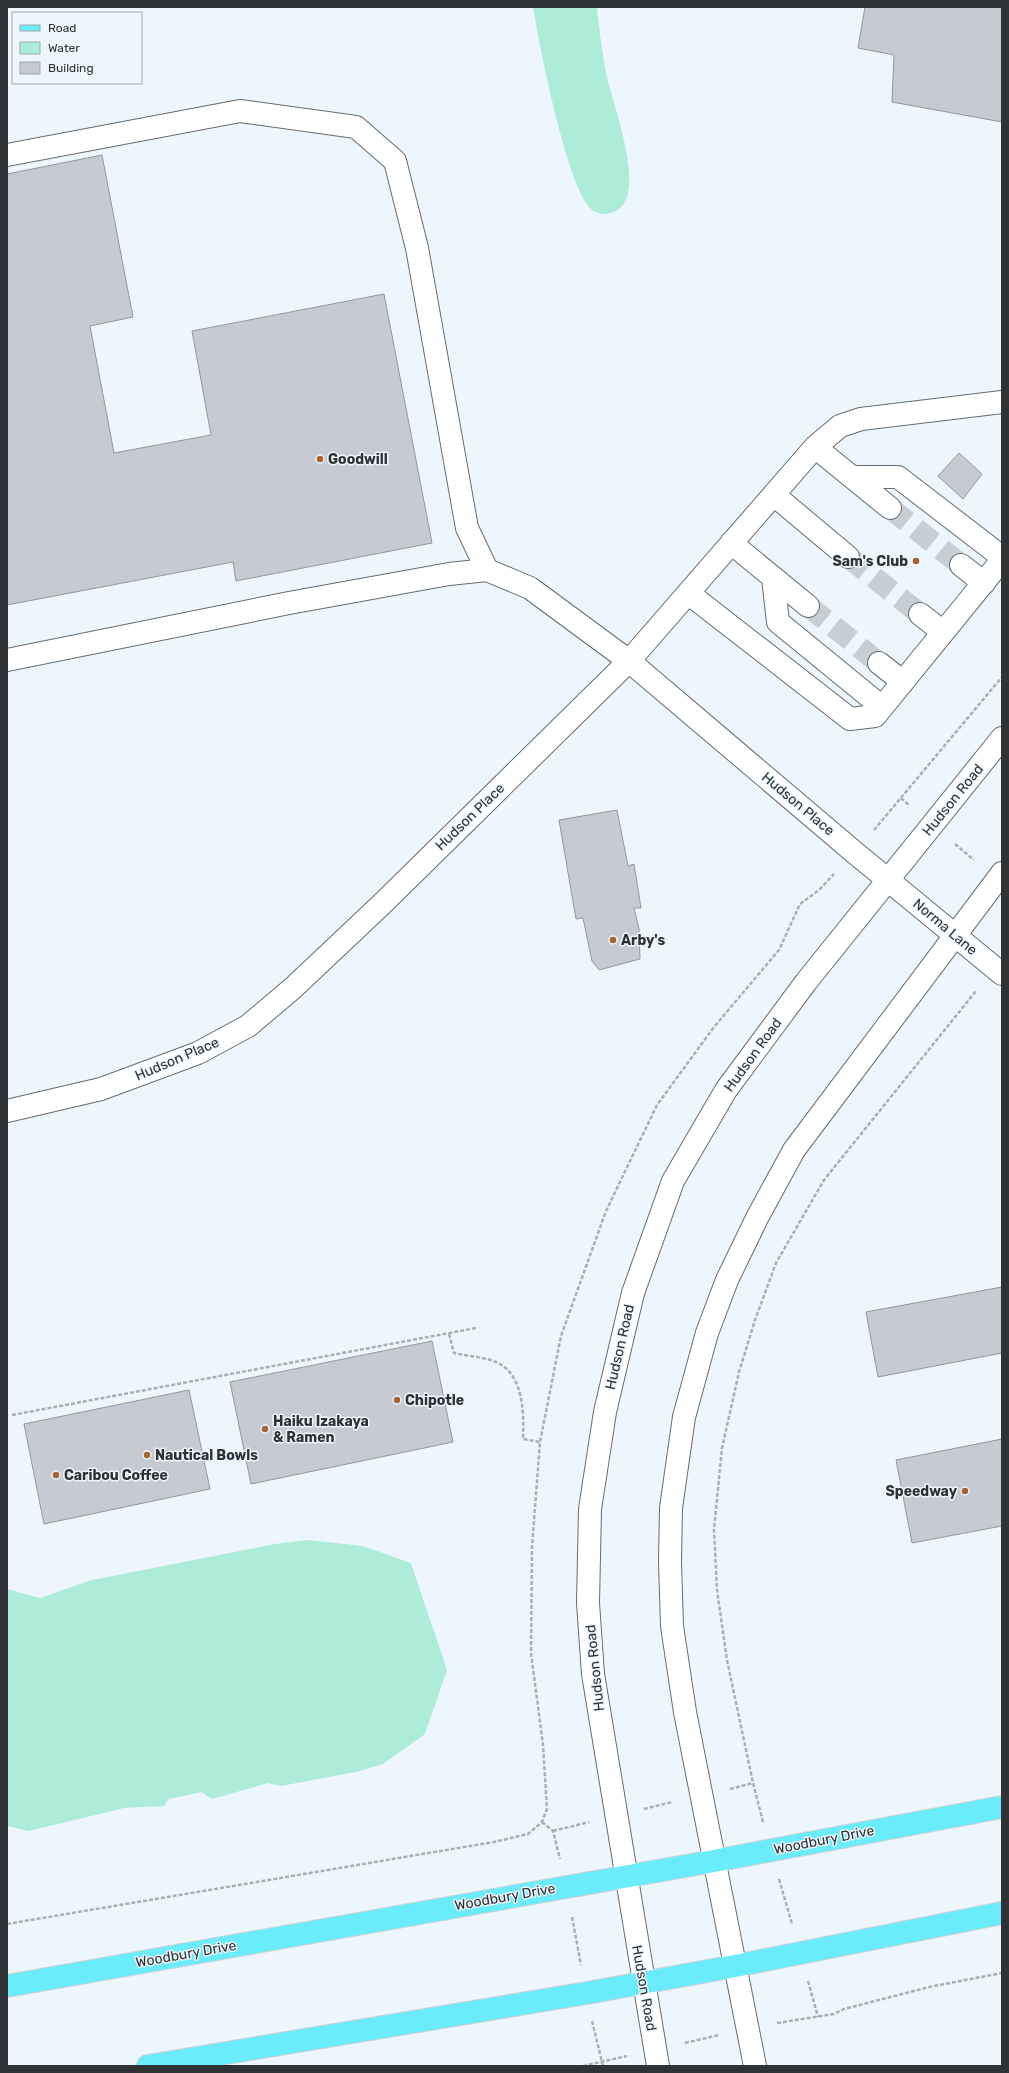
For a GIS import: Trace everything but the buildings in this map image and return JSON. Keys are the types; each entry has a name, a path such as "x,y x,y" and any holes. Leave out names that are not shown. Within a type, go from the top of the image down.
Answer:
{"main road":[{"name":"Woodbury Drive","path":"7,1986 714,1861 1002,1807"},
{"path":"148,2066 587,1993 735,1966 1002,1912"}],"street":[{"path":"7,155 240,111 356,127 395,161 417,248 467,528 487,570"},
{"path":"7,660 289,603 449,574 487,570 530,588 629,661 815,447 840,426 861,419 1002,402"},
{"path":"815,447 890,508"},
{"path":"688,593 850,719 875,716 1002,559 898,477 852,477"},
{"path":"774,495 848,557"},
{"path":"731,543 808,606"},
{"path":"961,565 984,583"},
{"path":"774,578 778,622 882,707"},
{"path":"920,614 943,632"},
{"name":"Hudson Place","path":"7,1111 101,1089 198,1053 248,1026 293,988 383,903 629,661 889,880"},
{"path":"879,664 903,682"},
{"name":"Hudson Road","path":"657,2058 643,1982 593,1674 588,1603 590,1509 605,1412 633,1293 673,1181 726,1090 806,982 1002,738"},
{"path":"754,2066 685,1712 672,1626 670,1562 671,1508 684,1417 707,1333 727,1280 758,1216 794,1150 1002,873"},
{"name":"Norma Lane","path":"889,880 954,936 998,971"}],"path":[{"path":"901,798 1002,677"},
{"path":"818,2017 770,1850 753,1783 727,1660 717,1590 714,1529 722,1448 739,1372 755,1320 776,1263 824,1180 998,971"},
{"path":"12,1415 476,1328"},
{"path":"449,1334 454,1353 496,1362 508,1370 517,1384 524,1424 524,1439 540,1442"},
{"path":"554,1831 753,1783"},
{"path":"7,1924 494,1842 528,1834 542,1822 554,1831 601,2063 603,2066"},
{"path":"583,2066 657,2058 747,2028 818,2017 929,1987 1002,1973"}],"water":[{"path":"533,7 597,7 606,73 620,123 628,164 629,183 626,198 619,209 613,213 601,214 591,209 582,196 573,173 555,114"},
{"path":"308,1540 363,1546 411,1563 447,1670 425,1734 383,1764 356,1772 281,1786 268,1783 212,1799 202,1792 169,1799 164,1806 124,1808 29,1831 7,1826 7,1589 40,1598 92,1580 275,1544"}],"tunnel":[{"path":"890,508 961,565"},
{"path":"848,557 920,614"},
{"path":"808,606 879,663"}],"place":[{"name":"Goodwill","path":"320,459"},
{"name":"Sam's Club","path":"916,561"},
{"name":"Arby's","path":"613,940"},
{"name":"Chipotle","path":"397,1400"},
{"name":"Haiku Izakaya & Ramen","path":"265,1429"},
{"name":"Nautical Bowls","path":"147,1455"},
{"name":"Caribou Coffee","path":"56,1475"},
{"name":"Speedway","path":"965,1491"}]}
